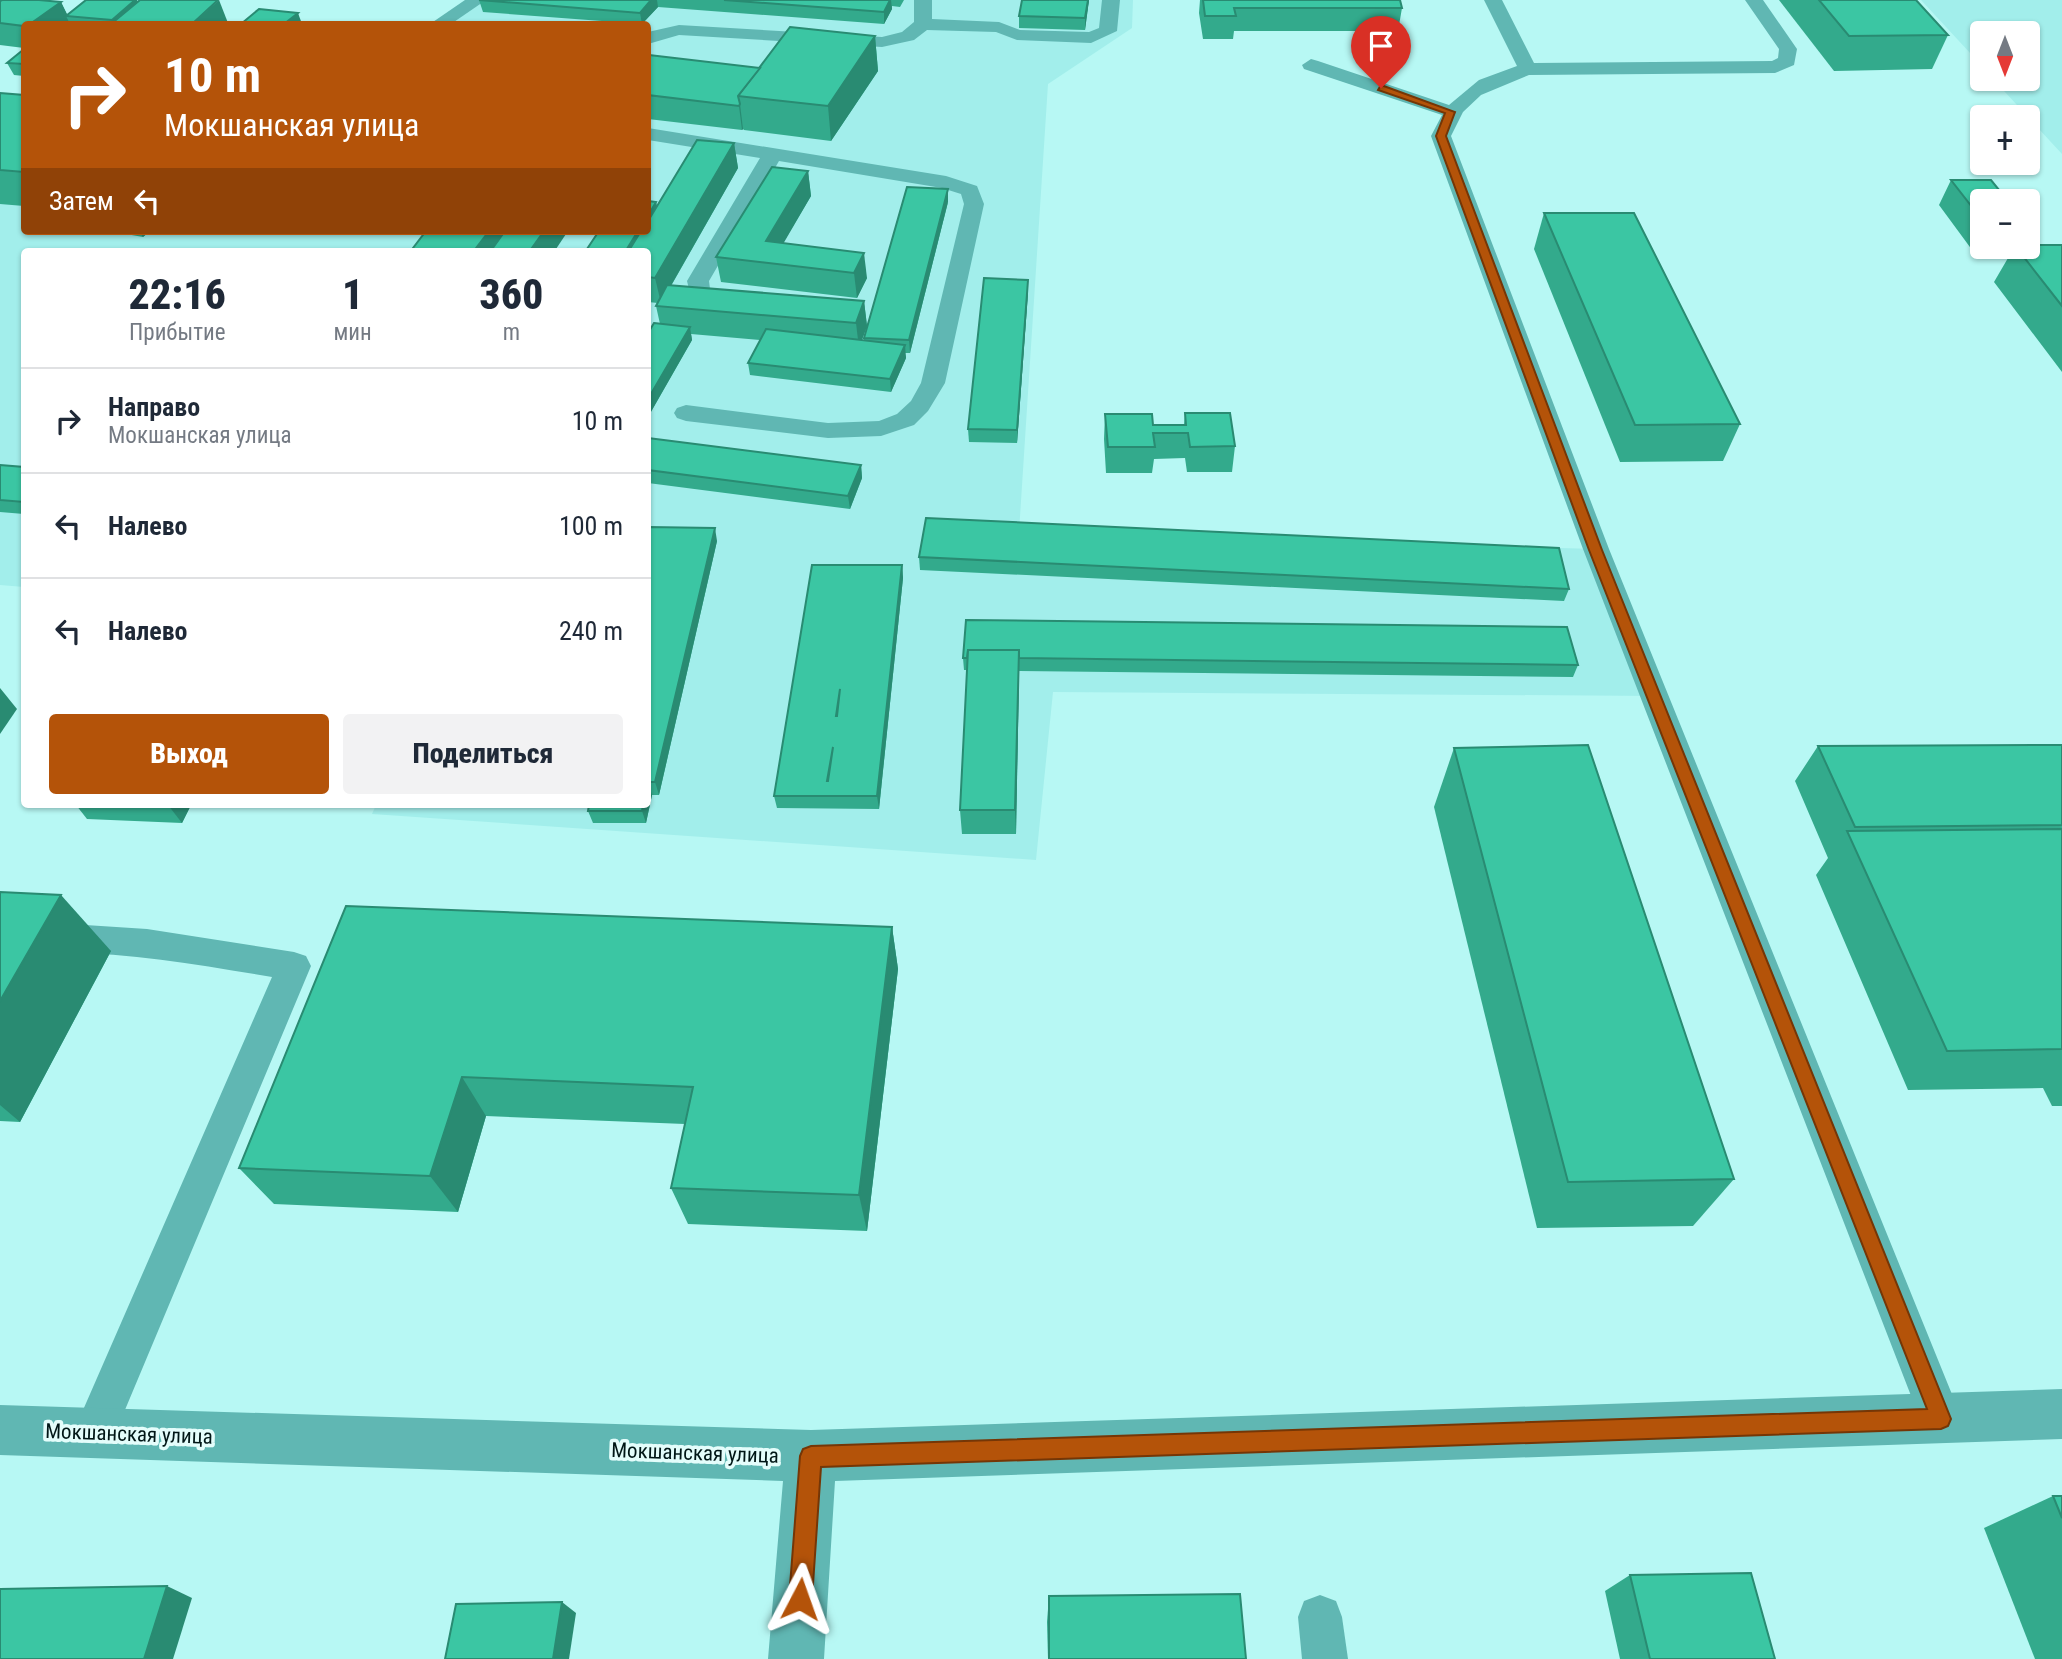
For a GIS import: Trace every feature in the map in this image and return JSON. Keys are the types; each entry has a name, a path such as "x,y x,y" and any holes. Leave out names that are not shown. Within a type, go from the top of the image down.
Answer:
{"street":[{"name":"Мокшанская улица","path":"0,1430 811,1456 2062,1414"},
{"path":"796,1659 811,1456"}],"lane":[{"path":"444,21 477,0"},
{"path":"923,0 923,24"},
{"path":"651,37 658,33 679,30 882,42 908,36 923,24 1001,20 1017,35 1091,38 1108,31 1111,0"},
{"path":"1493,0 1528,69"},
{"path":"1754,0 1788,49 1787,61 1775,66 1528,69 1500,78 1472,92 1451,112 1441,136 1596,550 1941,1419"},
{"path":"1311,65 1451,112"},
{"path":"651,135 946,182 970,190 974,204 933,383 919,410 898,424 860,433 686,413"},
{"path":"765,304 712,298 699,292 698,281 773,154"},
{"path":"0,943 27,938 140,943 294,966 94,1433"}],"shaded area":[{"path":"480,0 1133,0 1132,28 1048,84 1019,532 1596,549 1657,696 1053,692 1036,860 372,814 375,808 651,808 651,248 21,248 21,587 0,585 0,95 21,96 21,235 651,235 651,21 447,21"},
{"path":"1921,0 2062,0 2062,154 2040,130 2040,105 2017,105 2004,91 2040,91 2040,21 1970,21 1970,53"}],"building":[{"path":"86,0 135,0 112,20 66,16"},
{"path":"140,0 218,0 195,21 115,21"},
{"path":"479,0 651,0 640,13"},
{"path":"724,0 890,0 884,12"},
{"path":"1022,0 1088,0 1085,18 1019,16"},
{"path":"1203,0 1400,0 1402,8 1234,8 1236,16 1205,16"},
{"path":"1819,0 1916,0 1948,35 1849,36"},
{"path":"0,1 61,2 34,21 21,21 21,26 0,23"},
{"path":"259,9 298,13 288,21 245,21"},
{"path":"790,27 875,36 828,106 738,96"},
{"path":"21,51 21,64 7,63"},
{"path":"651,55 760,68 738,96 739,106 651,95"},
{"path":"0,93 21,95 21,172 0,170"},
{"path":"697,140 734,143 655,278 651,277 651,248 630,248 639,235 651,235 651,216"},
{"path":"772,167 808,171 766,241 864,253 854,273 716,257"},
{"path":"1951,180 1991,180 1998,189 1970,189 1970,204"},
{"path":"907,187 948,189 909,340 864,338"},
{"path":"1544,213 1634,213 1740,424 1635,425"},
{"path":"423,235 486,235 476,248 413,248"},
{"path":"502,235 541,235 532,248 493,248"},
{"path":"596,235 636,235 627,248 588,248"},
{"path":"2040,245 2062,245 2062,306 2025,259 2040,259"},
{"path":"984,278 1028,280 1017,430 968,429"},
{"path":"667,285 864,301 856,323 656,306"},
{"path":"654,323 690,327 651,394 651,328"},
{"path":"766,329 905,345 890,379 748,363"},
{"path":"1185,413 1230,413 1235,446 1190,447 1188,433 1153,433 1155,447 1108,447 1105,414 1152,414 1153,425 1186,425"},
{"path":"651,438 861,465 848,496 651,470"},
{"path":"0,465 21,467 21,502 0,500"},
{"path":"926,518 1559,548 1569,589 919,557"},
{"path":"651,527 715,528 655,782 651,782"},
{"path":"812,565 902,565 877,796 774,796"},
{"path":"966,620 1567,627 1578,665 1019,658 1019,650 968,650 967,658 963,658"},
{"path":"968,650 1019,650 1015,810 960,810"},
{"path":"1588,745 1734,1179 1568,1182 1454,748"},
{"path":"2062,745 2062,825 1855,827 1818,746"},
{"path":"588,808 642,808 642,811 588,811"},
{"path":"2062,829 2062,1049 1947,1051 1847,831"},
{"path":"0,892 61,895 0,1001"},
{"path":"346,906 892,927 859,1195 671,1188 693,1087 462,1077 430,1176 239,1168"},
{"path":"2053,1496 2062,1496 2062,1518"},
{"path":"1751,1573 1775,1659 1650,1659 1630,1575"},
{"path":"167,1586 144,1659 0,1659 0,1589"},
{"path":"1240,1594 1246,1659 1049,1659 1049,1596"},
{"path":"562,1602 553,1659 445,1659 456,1604"}],"route":[{"path":"800,1599 811,1456 911,1455 1941,1419 1596,550 1441,136 1451,112 1381,88"}]}
